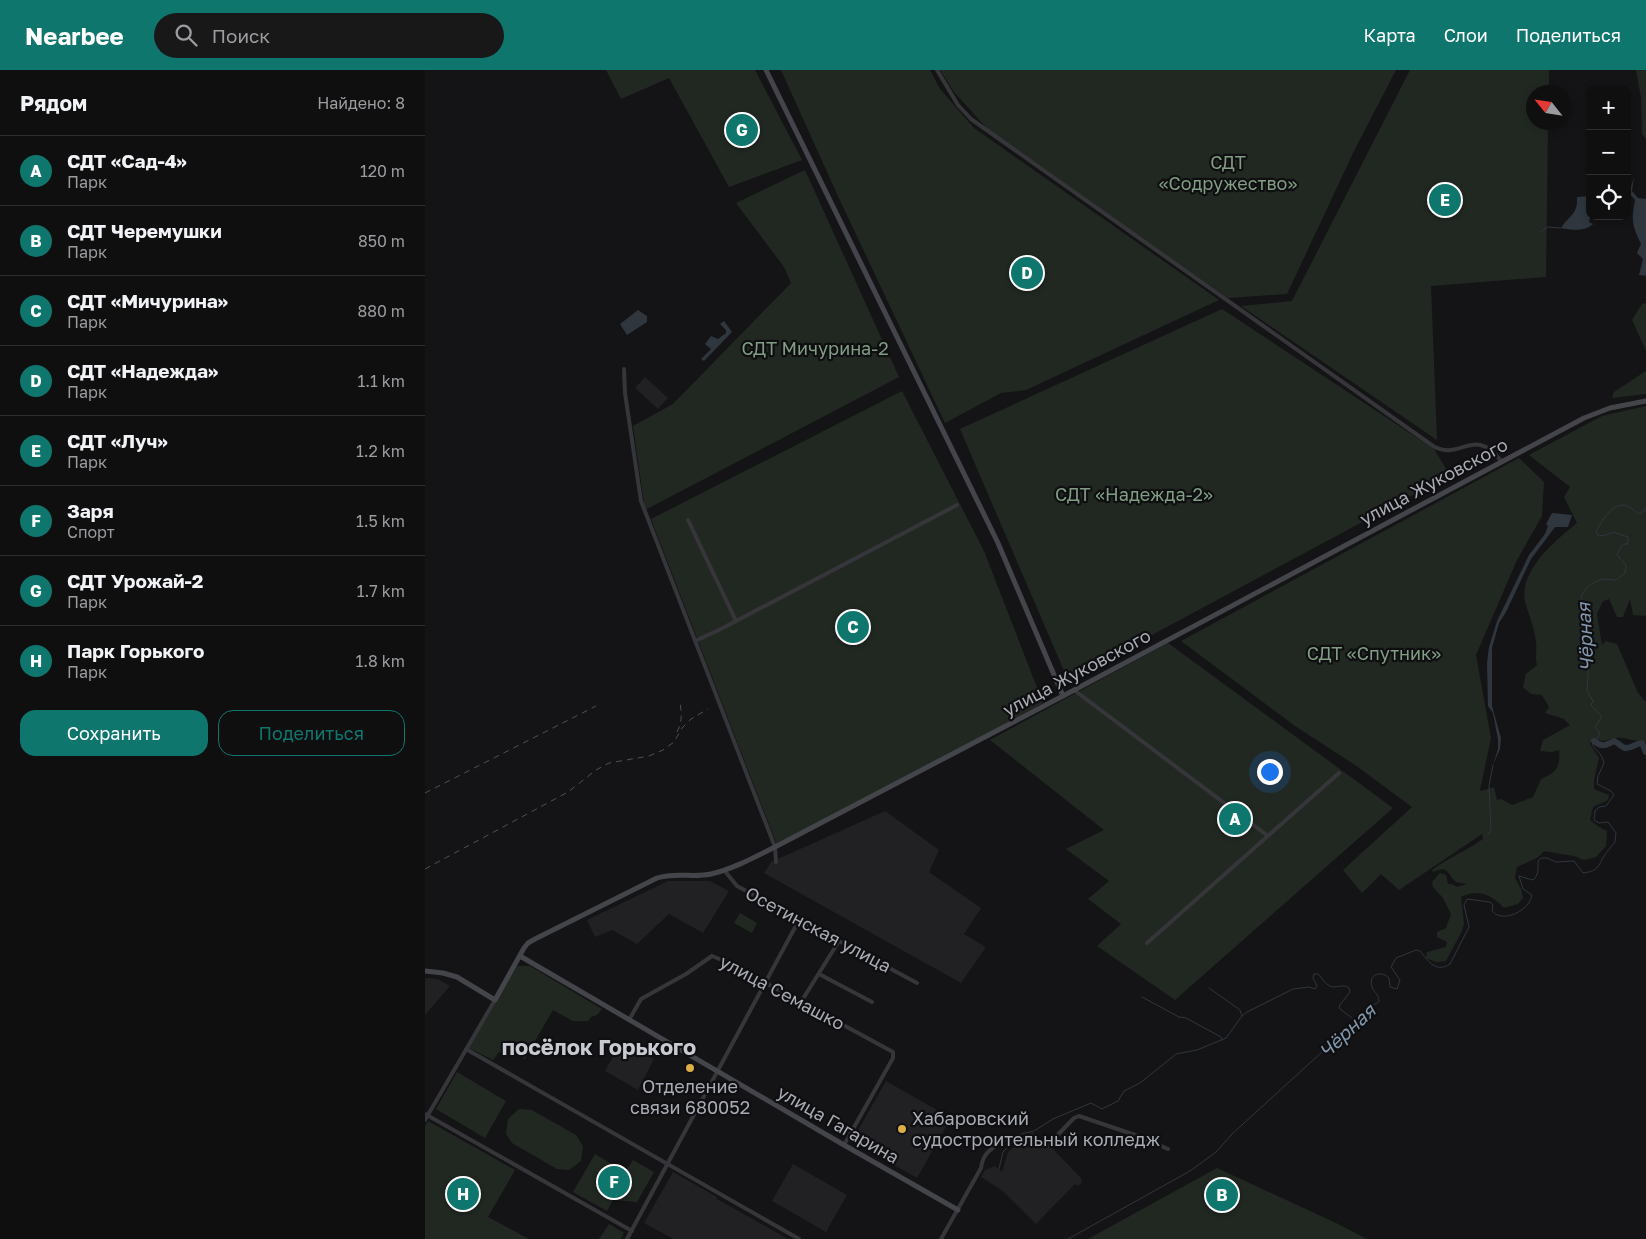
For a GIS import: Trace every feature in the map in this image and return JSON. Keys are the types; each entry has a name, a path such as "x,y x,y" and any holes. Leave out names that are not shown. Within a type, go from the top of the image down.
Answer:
{"main road":[{"path":"766,70 998,543 1063,696"},
{"name":"улица Жуковского","path":"495,1000 528,943 535,939 657,878 672,875 698,876 711,874 775,847 1599,411 1624,404 1646,401"},
{"name":"улица Гагарина","path":"520,956 957,1210"},
{"path":"425,971 457,977 495,1000"}],"street":[{"path":"937,70 958,105 971,119 1433,446 1451,451 1478,444 1494,452 1502,462"},
{"path":"624,369 625,393 641,501 775,847 776,862"},
{"path":"695,640 736,621 957,505"},
{"path":"688,520 736,621"},
{"path":"1074,690 1268,836"},
{"path":"1147,943 1339,773"},
{"name":"Осетинская улица","path":"724,870 737,886 917,983"},
{"path":"627,1239 799,920"},
{"path":"801,1002 839,941"},
{"name":"улица Семашко","path":"629,1020 641,999 686,974 712,956 729,963 764,984 893,1052 893,1058 844,1145"},
{"path":"819,974 872,1002"},
{"path":"495,1000 426,1116 631,1231"},
{"path":"466,1050 799,1239"},
{"path":"941,1239 981,1168 982,1160 988,1151 1005,1139 1015,1142 1032,1135 1042,1145 1047,1146 1074,1118 1079,1116 1168,1149"}],"shaded area":[{"path":"1634,177 1632,191 1638,198 1646,199 1646,276 1639,275 1643,259 1637,253 1641,244 1633,222 1635,200 1631,195"},
{"path":"1586,196 1586,220 1590,220 1589,222 1593,224 1582,229 1561,228 1576,208 1577,197"},
{"path":"638,310 647,316 647,322 627,335 620,324"},
{"path":"724,321 732,332 704,361 701,359 711,349 705,344 711,336 718,339 726,333 726,330 720,324"},
{"path":"645,377 668,398 658,409 635,388"},
{"path":"1552,513 1572,515 1568,527 1555,527 1531,559 1499,623 1492,648 1492,706 1501,738 1500,749 1493,765 1498,749 1498,740 1493,713 1488,706 1487,663 1489,647 1497,621 1529,555 1545,534 1548,526 1546,524"},
{"path":"885,811 939,850 929,872 981,908 964,934 986,947 961,983 764,873 771,862"},
{"path":"668,881 710,881 729,891 703,933 669,914 637,944 612,930 595,937 587,920"},
{"path":"425,978 438,979 450,986 425,1015"},
{"path":"622,1041 654,1059 638,1090 605,1071"},
{"name":"Хабаровский судостроительный колледж","path":"886,1081 951,1118 917,1178 852,1141"},
{"path":"1028,1135 1033,1136 1043,1145 1051,1147 1081,1178 1082,1182 1078,1186 1075,1184 1036,1224 1003,1191 981,1177 985,1170 995,1166 1002,1172 1008,1152"},
{"path":"793,1164 847,1195 826,1232 772,1201"},
{"path":"673,1172 788,1239 673,1239 644,1223"}],"green space":[{"path":"606,70 755,70 802,160 729,187 669,78 621,99"},
{"path":"781,70 930,70 940,89 974,128 1219,300 1026,390 1001,393 945,423"},
{"name":"СДТ «Содружество»","path":"940,70 1396,70 1355,149 1287,294 1228,298 993,135 954,92"},
{"path":"1410,70 1549,70 1549,85 1526,85 1526,130 1548,130 1546,277 1431,286 1437,440 1241,306 1292,301"},
{"path":"1636,70 1646,70 1646,139 1642,134 1641,97"},
{"name":"СДТ Мичурина-2","path":"805,170 899,377 645,510 633,426 673,404 791,283 784,267 736,203"},
{"path":"1646,303 1646,351 1632,320 1642,304"},
{"name":"СДТ «Надежда-2»","path":"1222,309 1434,449 1450,475 1068,680 960,429"},
{"path":"1646,371 1646,394 1612,398 1614,392"},
{"path":"902,391 984,551 1043,703 788,843 777,845 651,519"},
{"name":"СДТ «Спутник»","path":"1646,406 1646,616 1633,615 1630,599 1623,617 1617,617 1609,599 1603,601 1597,614 1602,645 1606,641 1617,644 1638,693 1646,702 1646,743 1642,740 1620,738 1603,741 1593,738 1590,744 1599,758 1594,789 1609,795 1608,800 1593,807 1590,820 1607,831 1606,846 1596,857 1584,860 1574,856 1544,851 1537,858 1517,867 1515,878 1523,898 1518,904 1504,908 1490,896 1479,893 1467,894 1461,897 1464,924 1462,931 1446,961 1436,962 1426,958 1427,952 1446,947 1447,942 1437,937 1437,932 1446,928 1451,914 1443,898 1433,887 1432,882 1440,873 1446,875 1448,884 1457,887 1467,884 1456,882 1445,869 1433,872 1432,870 1483,839 1482,834 1399,890 1381,874 1362,893 1343,870 1412,807 1355,765 1295,726 1181,641 1519,458 1544,482 1542,516 1517,560 1476,655 1491,738 1480,790 1494,787 1497,800 1501,799 1512,805 1533,797 1541,779 1554,772 1559,761 1559,750 1552,752 1540,751 1543,740 1570,725 1564,719 1545,713 1549,707 1542,695 1531,694 1523,687 1526,674 1537,665 1535,637 1525,601 1525,589 1533,567 1559,538 1577,523 1564,497 1570,487 1529,455 1602,416"},
{"path":"1168,643 1393,808 1175,1000 1097,946 1121,924 1088,899 1109,881 1066,849 1104,830 990,740"},
{"path":"740,913 757,923 752,933 734,923"},
{"path":"517,966 530,966 602,1009 588,1021 573,1021 553,1010 524,1060 523,1055 516,1052 508,1056 499,1052 493,1060 469,1048"},
{"path":"457,1072 506,1101 485,1138 436,1109"},
{"path":"519,1109 532,1110 576,1135 583,1146 581,1161 569,1170 557,1169 512,1143 506,1134 508,1119"},
{"path":"428,1121 515,1170 488,1217 529,1239 425,1239 425,1126"},
{"path":"595,1154 625,1172 633,1160 654,1172 637,1202 613,1200 607,1211 573,1192"},
{"path":"1217,1168 1336,1223 1367,1239 1088,1239"},
{"path":"609,1224 624,1233 621,1239 599,1239"}],"waterway":[{"path":"1540,232 1548,227 1561,228"},
{"name":"Чёрная","path":"1607,852 1615,842 1616,833 1608,822 1599,823 1594,820 1595,811 1599,807 1606,806 1614,795 1611,791 1597,784 1598,776 1604,763 1592,744 1599,736 1599,731 1595,727 1602,717 1591,705 1593,701 1587,691 1590,640 1582,612 1581,597 1591,584 1602,579 1616,580 1625,573 1626,565 1617,555 1623,544 1628,544 1628,537 1613,532 1598,536 1596,531 1604,519 1611,510 1620,505 1628,506 1638,514 1646,509"},
{"path":"1594,741 1602,745 1607,745 1614,741 1625,748 1642,743 1646,752"},
{"path":"1488,834 1491,830 1489,786 1493,765"},
{"name":"Чёрная","path":"1068,1239 1190,1171 1216,1152 1232,1134 1356,1021 1361,1019 1370,1007 1379,1002 1371,983 1374,976 1379,974 1386,976 1389,978 1390,987 1397,989 1400,980 1391,967 1396,958 1416,950 1420,951 1436,966 1445,967 1450,964 1469,927 1464,905 1467,899 1490,902 1493,905 1492,911 1497,915 1509,916 1521,910 1530,901 1532,895 1523,889 1519,876 1533,880 1537,874 1538,861 1541,858 1547,858 1556,862 1574,861 1583,873 1596,869 1606,853"},
{"path":"1016,1139 1021,1134 1034,1131 1053,1119 1091,1103 1102,1109 1118,1101 1124,1091 1140,1083 1176,1054 1197,1050 1226,1038 1247,1012 1293,989 1309,987 1315,989 1317,986 1313,978 1314,974 1318,974 1330,986 1349,988 1350,992 1339,1006 1340,1009 1356,1021"},
{"path":"1209,988 1240,1010 1242,1016"},
{"path":"1142,997 1179,1017 1186,1018 1221,1037 1222,1040"},
{"path":"999,1169 1003,1152 1013,1142"}],"railway":[{"path":"677,732 681,718 680,703"},
{"path":"425,793 596,706"},
{"path":"425,869 568,792 596,770 609,763 649,756 663,750 674,742 682,728 691,719 708,709"}],"place":[{"name":"СДТ Урожай-2","path":"742,130"},
{"name":"СДТ «Луч»","path":"1445,200"},
{"name":"СДТ «Надежда»","path":"1027,273"},
{"name":"СДТ «Мичурина»","path":"853,627"},
{"name":"СДТ «Сад-4»","path":"1235,819"},
{"name":"Отделение связи 680052","path":"690,1068"},
{"name":"Хабаровский судостроительный колледж","path":"902,1129"},
{"name":"Заря","path":"614,1182"},
{"name":"Парк Горького","path":"463,1194"},
{"name":"СДТ Черемушки","path":"1222,1195"}],"district":[{"name":"посёлок Горького","path":"599,1047"}]}
